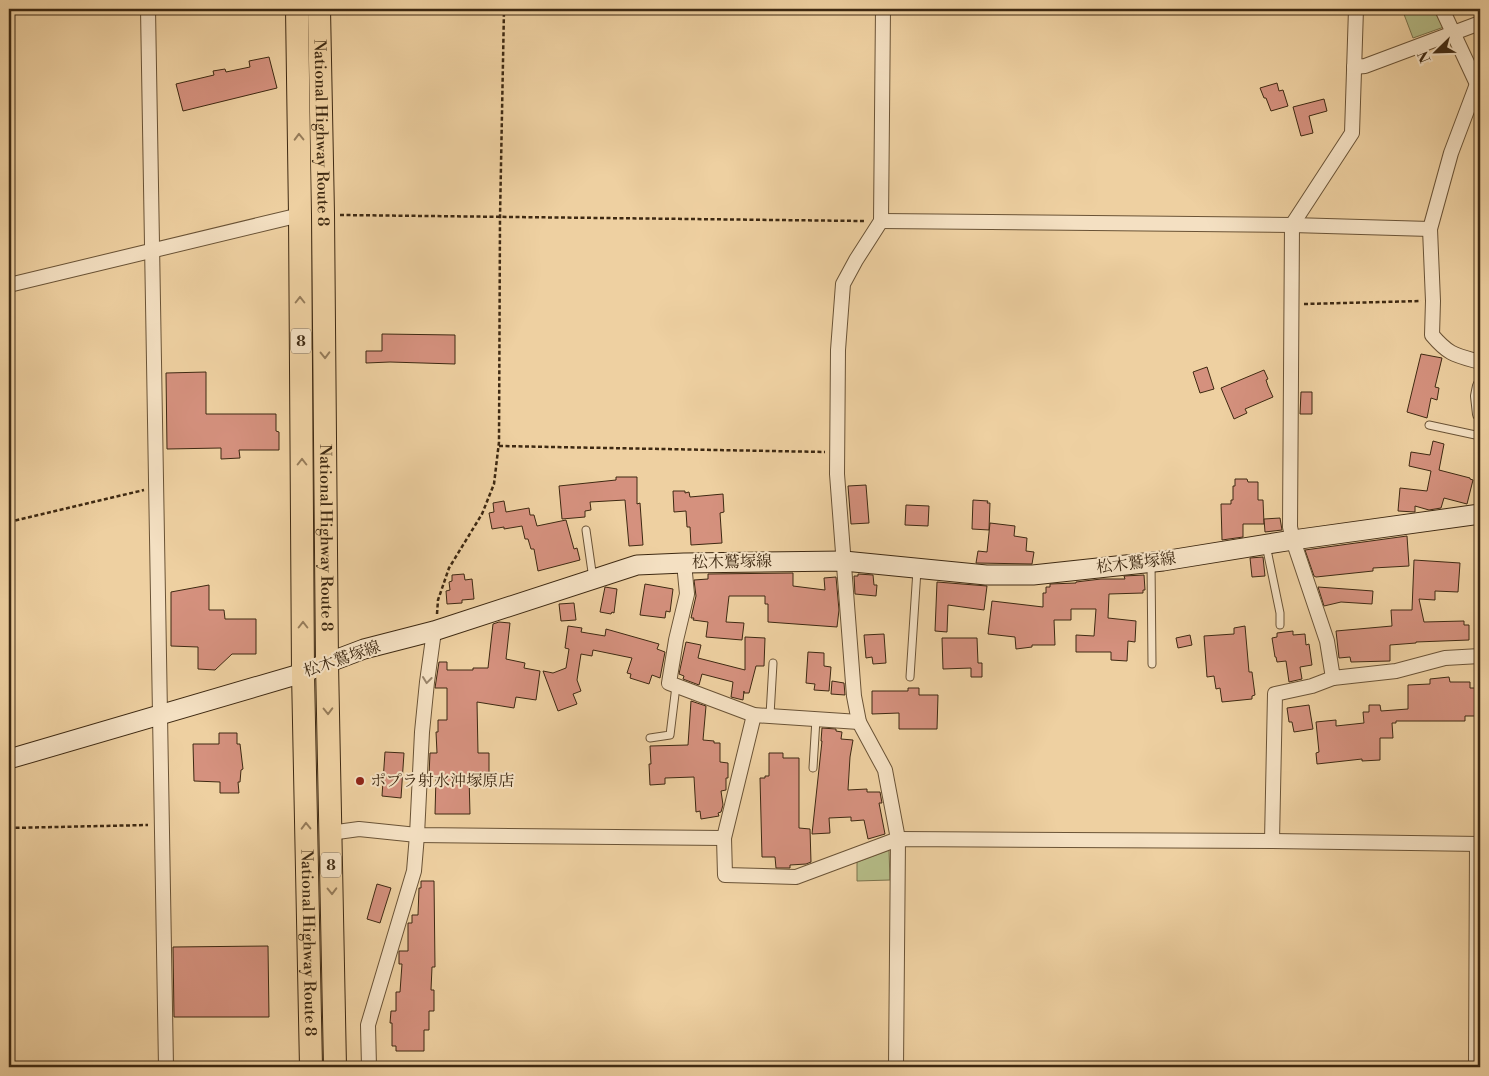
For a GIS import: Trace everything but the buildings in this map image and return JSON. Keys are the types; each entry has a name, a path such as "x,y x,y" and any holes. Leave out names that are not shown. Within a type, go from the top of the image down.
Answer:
{"highway":[{"name":"National Highway Route 8","path":"297,9 303,673 310,1067"},
{"name":"National Highway Route 8","path":"319,9 327,662 335,1067"}],"main road":[{"name":"松木鷲塚線","path":"9,759 303,673 364,649 435,631 637,565 844,561 986,575 1033,575 1150,562 1480,514"}],"street":[{"path":"148,9 166,1067"},
{"path":"883,9 881,222 843,284 838,350 837,474 854,696 859,722 885,770 898,839 896,1067"},
{"path":"1333,678 1327,641 1290,527 1292,225 1352,133 1356,9"},
{"path":"1442,9 1479,86 1451,153 1430,229 1433,301 1432,334 1444,349 1458,356 1480,362"},
{"path":"1354,66 1365,66 1480,24"},
{"path":"9,285 300,215"},
{"path":"881,222 1292,225 1430,229"},
{"path":"1480,386 1478,396 1480,414"},
{"path":"684,563 687,594 676,640 669,683 754,715 859,722"},
{"path":"369,1067 368,1026 414,871 422,732 435,631"},
{"path":"1272,841 1276,694 1312,686 1333,678 1396,671 1445,658 1480,656"},
{"path":"754,715 724,838 725,875 796,877 898,839 1479,844 1476,1067"},
{"path":"330,833 359,829 417,835 724,838"}],"lane":[{"path":"1429,426 1480,436"},
{"path":"586,530 593,580"},
{"path":"1266,545 1280,613 1280,625"},
{"path":"1150,562 1152,664"},
{"path":"910,677 917,569"},
{"path":"770,715 773,664"},
{"path":"650,738 670,735 676,686"},
{"path":"813,768 816,719"}],"path":[{"path":"435,631 438,600 449,568 482,514 494,484 499,446 500,217 504,9"},
{"path":"323,214 881,222"},
{"path":"1292,304 1433,301"},
{"path":"499,446 837,452"},
{"path":"9,522 156,487"},
{"path":"9,828 162,825"}],"green space":[{"path":"1402,9 1435,9 1444,27 1413,38"},
{"path":"889,850 890,880 857,881 857,862"}],"place":[{"name":"ポプラ射水沖塚原店","path":"360,781"}]}
